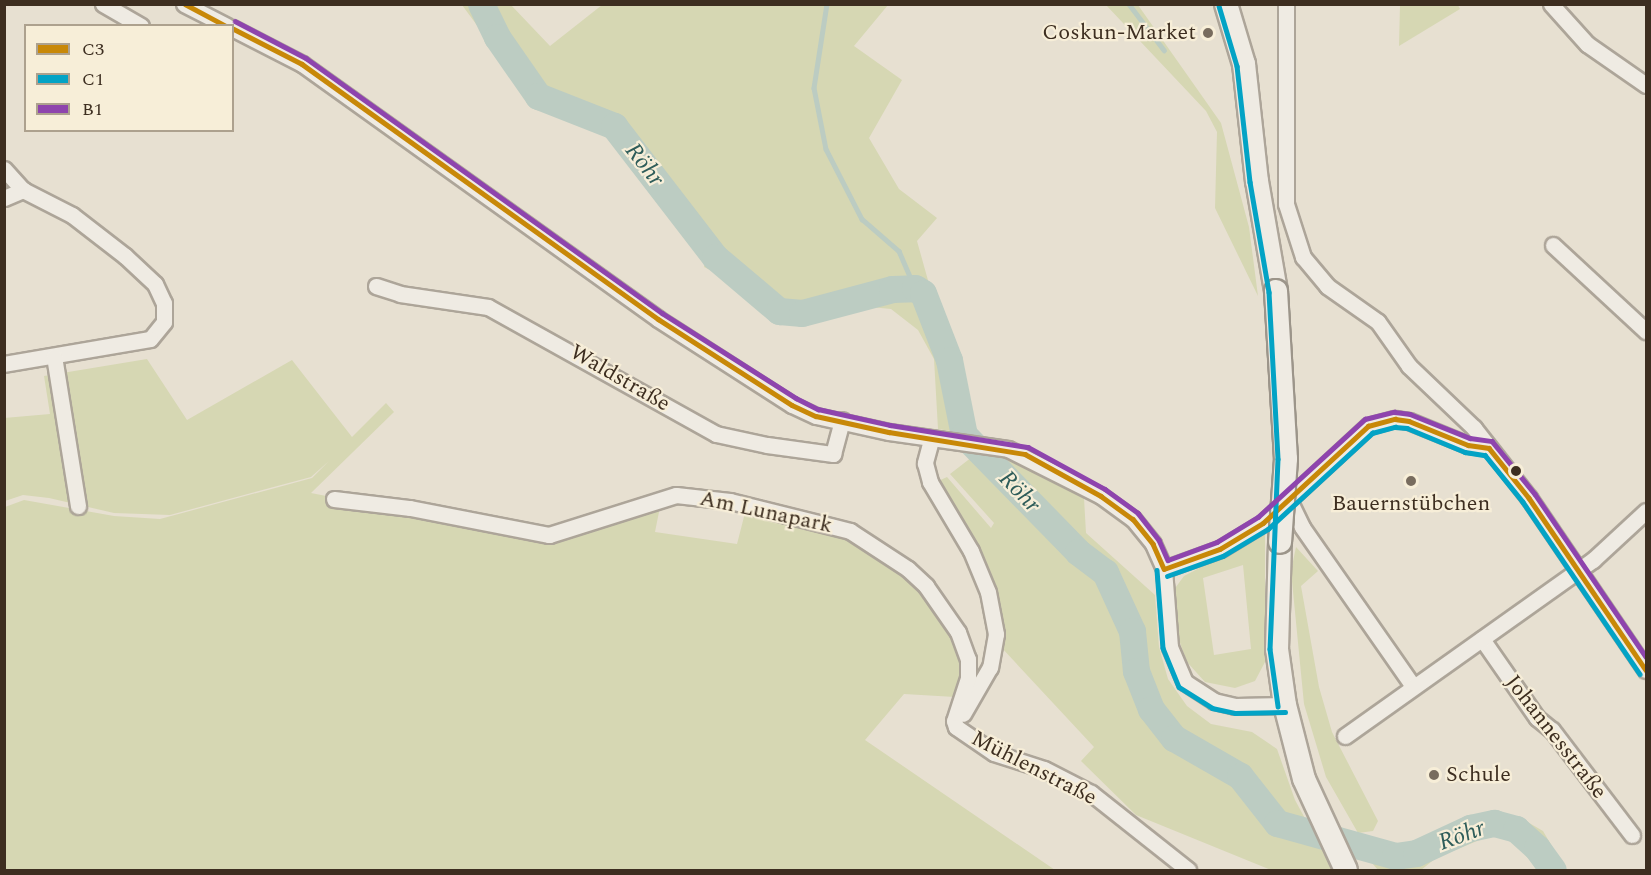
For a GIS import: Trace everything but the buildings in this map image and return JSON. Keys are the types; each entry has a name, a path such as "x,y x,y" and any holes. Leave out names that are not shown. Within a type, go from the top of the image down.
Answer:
{"main road":[{"path":"1226,4 1244,64 1257,181 1276,291 1286,459 1276,649 1284,705 1313,801 1346,870"}],"street":[{"path":"102,4 137,24"},
{"path":"184,4 207,8 225,24"},
{"path":"1286,4 1286,204 1303,257 1327,286 1378,322 1409,366 1459,411 1489,448 1578,570 1647,670"},
{"path":"1551,4 1587,44 1647,85"},
{"path":"234,29 302,64 668,326 792,405 816,416 931,440 986,445 1025,454 1110,502 1145,532 1164,568 1170,647 1185,682 1214,701 1235,706 1284,705"},
{"path":"4,169 23,190 72,215 125,256 155,284 165,303 164,322 150,339 4,364"},
{"path":"4,198 23,190"},
{"path":"1553,245 1647,331"},
{"name":"Waldstraße","path":"376,286 400,294 488,307 716,434 766,446 833,454 842,420"},
{"path":"54,356 78,506"},
{"path":"1164,568 1241,538 1289,500 1368,426 1380,422 1409,421 1468,445 1489,448"},
{"name":"Mühlenstraße","path":"931,440 925,463 930,482 971,551 988,592 996,634 990,667 956,727 994,753 1044,769 1091,793 1188,870"},
{"name":"Am Lunapark","path":"334,499 410,508 549,535 676,495 739,502 850,531 914,574 958,632 968,659 968,678 954,721 956,727"},
{"path":"1289,500 1302,527 1413,686"},
{"path":"1345,736 1578,570 1647,511"},
{"name":"Johannesstraße","path":"1482,639 1537,718 1552,730 1632,835"}],"green space":[{"path":"462,5 511,5 550,46 602,5 888,5 854,46 902,80 869,138 899,189 937,218 917,241 971,434 938,429 934,359 918,330 891,309 851,305 787,309 704,267 707,255 609,134 535,104"},
{"path":"1106,5 1138,5 1221,123 1249,227 1258,296 1215,208 1217,132 1206,111"},
{"path":"1400,5 1458,5 1460,9 1399,46"},
{"path":"147,359 187,420 292,360 352,437 386,403 394,412 311,493 546,539 661,502 655,532 737,544 746,509 842,534 925,589 955,639 962,674 955,697 904,694 865,740 1055,870 5,870 5,507 24,500 114,516 160,519 312,478 329,461 311,477 170,515 114,513 49,498 23,495 5,501 4,418 50,414 44,376"},
{"path":"972,457 1017,462 1084,498 1086,533 1155,595 1159,647 1168,679 1187,706 1211,724 1252,732 1277,749 1295,800 1333,870 1271,870 1136,815 1081,761 1094,747 1001,647 991,589 934,483 947,477 991,528 994,523 950,474"},
{"path":"1265,534 1265,662 1255,681 1235,688 1205,682 1187,662 1176,632 1173,591 1184,576","holes":["1243,565 1251,649 1214,655 1203,578"]},
{"path":"1296,547 1318,571 1301,586 1319,687 1332,732 1378,821 1373,831 1358,833 1326,777 1304,704 1291,571"},
{"path":"1486,816 1517,816 1543,831 1566,870 1544,870 1523,843 1494,834 1436,858 1421,870 1378,870 1372,863 1371,854 1397,859 1418,858"}],"waterway":[{"name":"Röhr","path":"481,4 497,37 538,96 614,126 715,257 779,311 802,313 892,289 915,288 923,293 949,360 964,435 1078,552 1105,572 1132,631 1136,671 1151,709 1174,738 1240,776 1277,823 1395,856 1416,853 1470,828 1494,823 1516,829 1537,848 1553,870"},
{"path":"827,4 814,88 826,149 862,219 899,251 915,288"},
{"path":"1129,4 1164,50"}],"transit line":[{"name":"C3","path":"185,4 222,24"},
{"name":"C1","path":"1219,6 1237,66 1250,182 1269,292 1278,459 1270,649 1278,706"},
{"name":"B1","path":"235,21 306,58 662,313 796,398 818,409 890,425 1028,447 1105,489 1138,513 1159,540 1168,560 1217,542 1258,517 1365,419 1394,412 1410,414 1470,438 1492,441 1535,494 1646,657"},
{"name":"C3","path":"234,29 302,64 658,319 792,405 816,416 889,432 1025,454 1101,496 1133,519 1153,544 1164,569"},
{"name":"C3","path":"1164,569 1220,549 1263,523 1368,426 1395,419 1409,421 1468,445 1489,448 1529,498 1646,670"},
{"name":"C1","path":"1167,576 1223,556 1268,529 1372,433 1395,427 1407,428 1465,452 1485,455 1523,502 1640,674"},
{"name":"C1","path":"1157,570 1163,648 1179,687 1212,708 1235,713 1285,712"}],"place":[{"name":"Coskun-Market","path":"1208,33"},
{"name":"Bauernstübchen","path":"1411,481"},
{"name":"Schule","path":"1434,775"}]}
